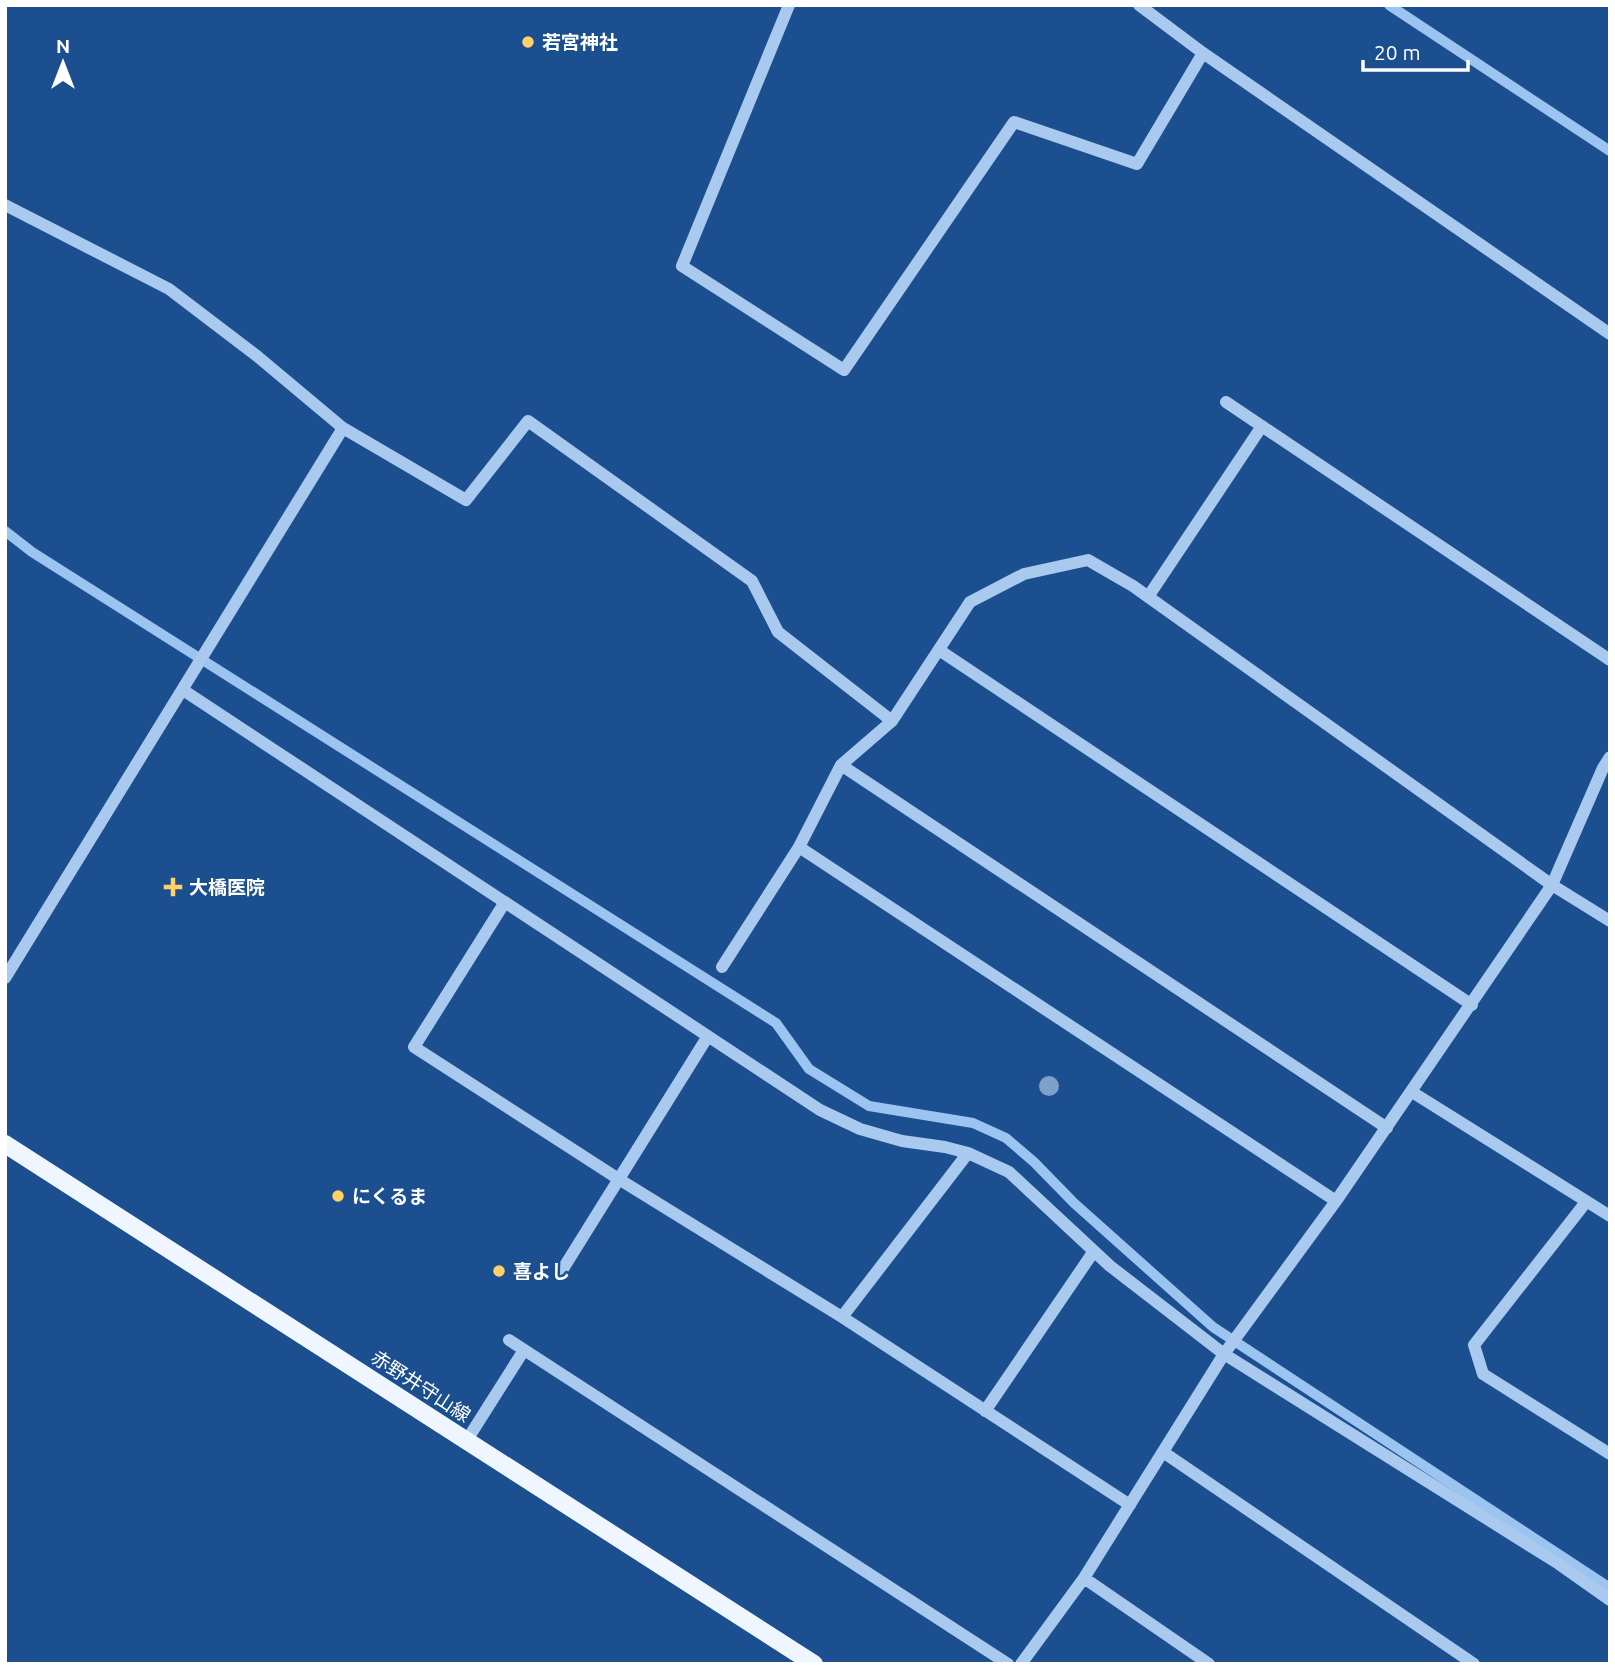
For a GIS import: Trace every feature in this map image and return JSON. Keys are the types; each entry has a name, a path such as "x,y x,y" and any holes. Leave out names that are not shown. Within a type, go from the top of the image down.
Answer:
{"main road":[{"name":"赤野井守山線","path":"5,1144 814,1664"}],"street":[{"path":"789,5 682,266 844,370 1014,122 1137,164 1203,53"},
{"path":"1139,5 1203,53 1610,334"},
{"path":"5,205 169,289 257,356 343,428 466,500 527,421 752,581 778,632 892,721"},
{"path":"1226,402 1610,660"},
{"path":"1148,597 1262,426"},
{"path":"5,978 343,428"},
{"path":"722,967 799,847 841,765 892,721 970,602 1024,574 1088,561 1148,597 1552,885 1610,921"},
{"path":"939,650 1472,1004"},
{"path":"183,690 820,1110 860,1129 902,1142 945,1147 968,1153 1009,1172 1094,1251 1223,1354 1559,1564 1610,1600"},
{"path":"1021,1664 1084,1578 1223,1354 1336,1201 1552,885 1610,757"},
{"path":"841,765 1387,1128"},
{"path":"799,847 1336,1201"},
{"path":"505,902 414,1047 617,1178 842,1317 1130,1505"},
{"path":"561,1272 708,1035"},
{"path":"1412,1092 1610,1216"},
{"path":"842,1317 968,1153"},
{"path":"1586,1202 1474,1345 1483,1374 1610,1454"},
{"path":"985,1411 1094,1251"},
{"path":"509,1340 1008,1664"},
{"path":"467,1440 524,1350"},
{"path":"1163,1452 1474,1664"},
{"path":"1084,1578 1209,1664"}],"waterway":[{"path":"1389,5 1610,151"},
{"path":"5,531 32,552 776,1023 809,1069 869,1106 973,1123 1006,1138 1074,1203 1213,1327 1610,1588"}],"place":[{"name":"若宮神社","path":"528,42"},
{"name":"大橋医院","path":"173,887"},
{"name":"にくるま","path":"338,1196"},
{"name":"喜よし","path":"499,1271"}]}
